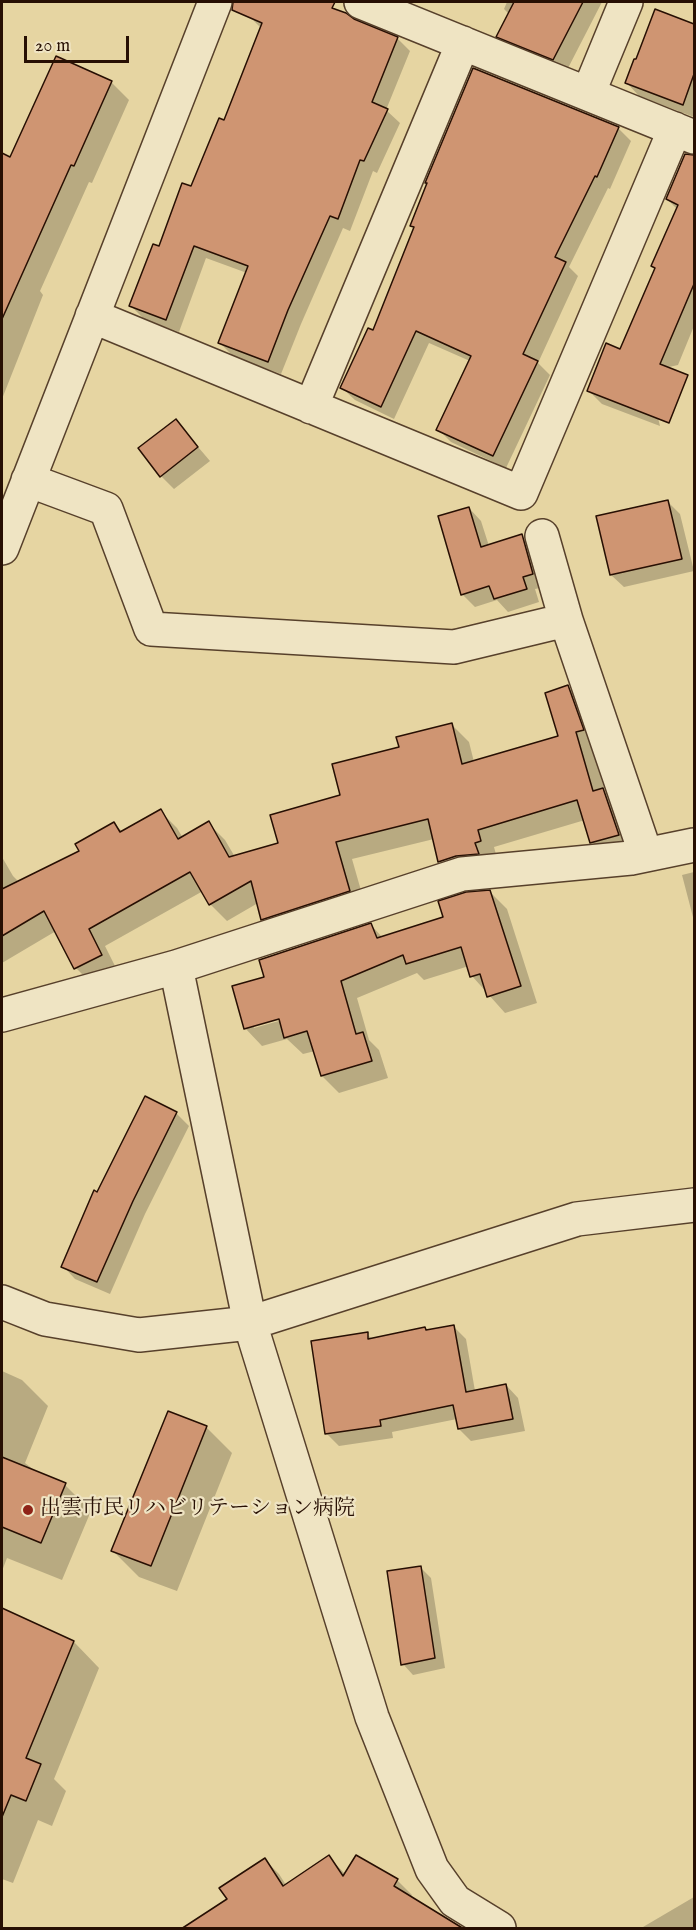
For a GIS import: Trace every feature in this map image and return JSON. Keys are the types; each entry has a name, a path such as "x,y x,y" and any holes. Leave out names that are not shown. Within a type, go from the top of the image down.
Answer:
{"street":[{"path":"2,548 215,2"},
{"path":"92,316 521,493 685,133 361,2"},
{"path":"588,94 626,2"},
{"path":"311,407 464,44"},
{"path":"28,480 106,509 151,630 454,646 566,620"},
{"path":"542,536 566,620 646,855"},
{"path":"2,1015 176,967 462,874 646,855 694,845"},
{"path":"176,967 250,1323 372,1716 432,1869 455,1901 499,1929"},
{"path":"2,1302 45,1319 139,1335 250,1323 577,1219 694,1205"}],"building":[{"path":"233,2 335,2 332,8 398,37 372,102 388,109 364,161 360,160 338,219 330,216 288,310 268,362 218,343 248,266 194,246 166,320 129,306 153,244 159,246 182,183 191,186 219,118 224,120 262,23 232,10"},
{"path":"514,2 583,2 553,60 496,37"},
{"path":"655,9 694,24 694,74 683,105 625,83"},
{"path":"56,56 112,81 74,166 71,165 2,319 2,153 10,157"},
{"path":"473,68 619,127 597,177 595,176 555,257 566,262 523,354 538,361 493,456 436,430 471,356 416,331 381,407 340,388 368,328 373,330 414,227 410,226 427,183 425,183"},
{"path":"685,154 694,155 694,284 660,364 688,375 669,423 587,391 606,343 620,349 655,268 651,266 678,205 666,199"},
{"path":"176,419 198,447 160,477 138,448"},
{"path":"668,500 682,559 610,575 596,516"},
{"path":"469,507 481,547 522,534 533,574 523,577 527,589 494,599 489,586 461,595 438,516"},
{"path":"568,685 584,730 576,732 593,791 603,788 619,835 590,843 577,800 478,830 481,841 475,843 479,854 456,856 438,862 428,819 336,842 350,891 261,920 251,881 209,905 190,872 89,929 102,955 74,969 44,911 2,936 2,889 79,851 75,844 114,822 120,832 161,809 178,839 209,821 229,857 278,843 270,815 340,795 332,764 399,747 396,737 452,723 462,764 558,736 545,693"},
{"path":"490,890 521,986 487,997 480,974 470,977 461,947 406,964 403,955 341,981 356,1034 363,1032 372,1061 321,1076 307,1031 284,1038 279,1019 244,1029 232,986 264,977 259,960 371,923 377,938 443,917 438,901 466,892"},
{"path":"145,1096 177,1112 133,1201 97,1282 61,1267 94,1190 97,1192"},
{"path":"454,1325 466,1392 506,1384 513,1419 458,1429 453,1405 380,1420 381,1426 325,1434 311,1341 368,1332 368,1339 425,1327 426,1330"},
{"path":"168,1411 207,1426 151,1566 111,1551"},
{"name":"出雲市民リハビリテーション病院","path":"2,1457 66,1483 41,1543 2,1527"},
{"path":"421,1566 435,1658 401,1665 387,1571"},
{"path":"2,1608 74,1641 26,1758 41,1764 26,1801 11,1795 2,1817"},
{"path":"329,1855 343,1876 356,1855 398,1879 394,1886 464,1929 181,1929 227,1899 219,1888 265,1858 283,1886"}],"place":[{"name":"出雲市民リハビリテーション病院","path":"28,1510"}]}
